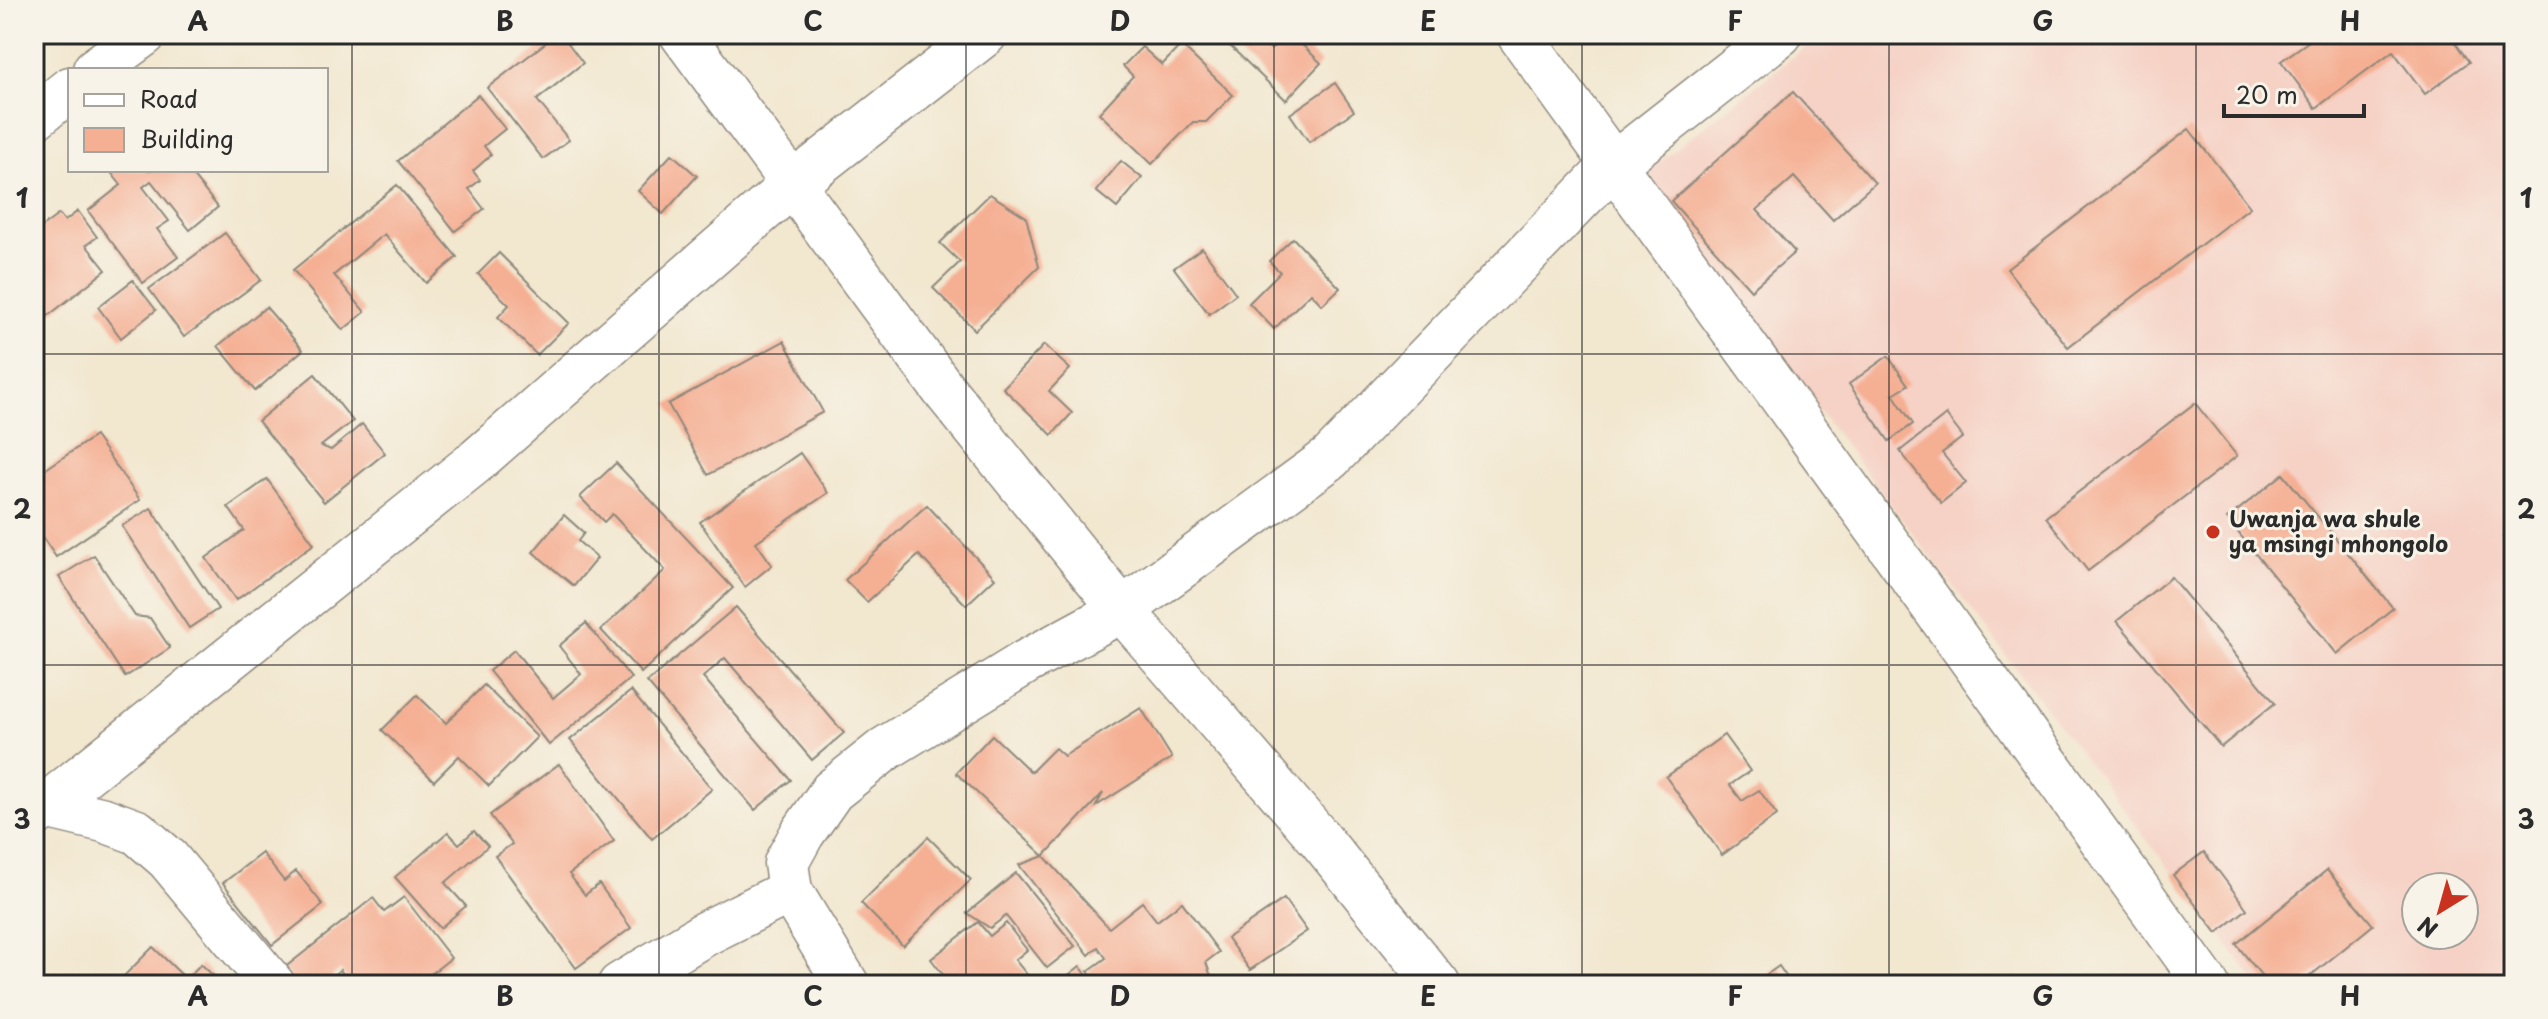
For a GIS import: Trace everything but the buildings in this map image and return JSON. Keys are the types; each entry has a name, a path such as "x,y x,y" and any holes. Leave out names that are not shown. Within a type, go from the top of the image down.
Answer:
{"street":[{"path":"98,68 144,34"},
{"path":"682,34 944,390 1122,610 1319,838 1438,985"},
{"path":"40,811 474,463 793,184 985,34"},
{"path":"1519,34 2207,985"},
{"path":"847,985 790,891 786,863 832,791 885,749 1026,662 1122,610 1330,458 1613,165 1780,34"},
{"path":"34,118 68,91"},
{"path":"40,811 104,820 137,832 168,859 273,985"},
{"path":"620,985 706,933 790,891"}],"shaded area":[{"name":"Uwanja wa shule ya msingi mhongolo","path":"1822,34 2514,34 2514,985 2258,985 1640,177"}],"place":[{"name":"Uwanja wa shule ya msingi mhongolo","path":"2213,532"}]}
